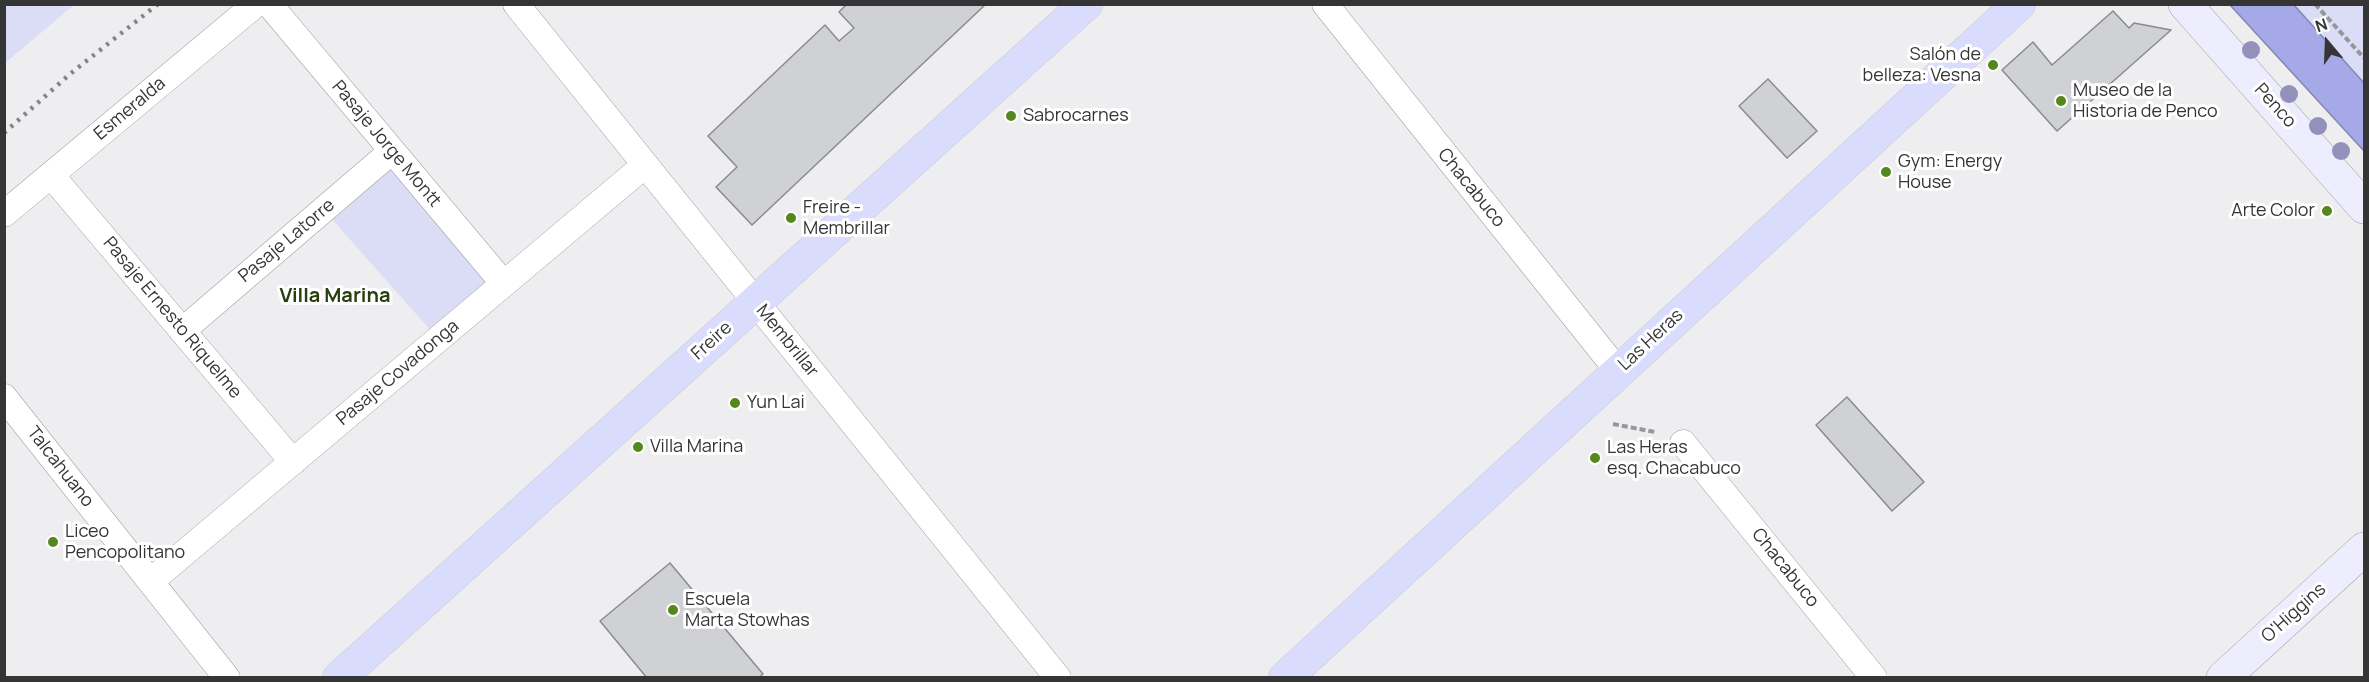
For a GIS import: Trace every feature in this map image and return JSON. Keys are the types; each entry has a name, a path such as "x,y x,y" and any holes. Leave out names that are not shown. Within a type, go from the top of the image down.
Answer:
{"main road":[{"name":"Freire","path":"339,678 1086,4"},
{"name":"Las Heras","path":"1285,678 2019,4"},
{"name":"Penco","path":"2185,4 2364,207"},
{"name":"O'Higgins","path":"2223,678 2364,549"}],"street":[{"name":"Esmeralda","path":"4,214 256,4"},
{"name":"Pasaje Jorge Montt","path":"269,4 504,284"},
{"name":"Membrillar","path":"516,4 1058,678"},
{"name":"Chacabuco","path":"1325,4 1618,370"},
{"name":"Pasaje Latorre","path":"182,330 392,151"},
{"name":"Pasaje Covadonga","path":"151,581 645,165"},
{"name":"Pasaje Ernesto Riquelme","path":"51,175 293,462"},
{"name":"Talcahuano","path":"4,397 227,678"},
{"name":"Chacabuco","path":"1683,443 1874,678"}],"path":[{"path":"2315,4 2364,58"},
{"path":"1606,426 1614,424 1635,427 1683,443"}],"shaded area":[{"path":"5,4 74,4 74,5 5,63"},
{"path":"2294,5 2364,5 2364,83"},
{"path":"388,164 491,280 432,332 329,216"}],"water":[{"path":"2230,5 2294,5 2364,83 2364,151"}],"building":[{"path":"847,4 986,4 752,225 716,187 737,167 708,136 825,25 839,41 854,28 839,12"},
{"name":"Museo de la Historia de Penco","path":"2113,11 2129,28 2134,23 2171,30 2057,131 2002,70 2033,42 2052,65"},
{"path":"1768,79 1817,131 1787,158 1739,106"},
{"path":"1847,397 1924,482 1892,511 1816,425"},
{"path":"670,563 763,674 758,678 647,678 600,621"}],"railway":[{"path":"4,133 70,74 158,4"}],"place":[{"name":"Salón de belleza: Vesna","path":"1993,65"},
{"name":"Museo de la Historia de Penco","path":"2061,101"},
{"name":"Sabrocarnes","path":"1011,116"},
{"name":"Gym: Energy House","path":"1886,172"},
{"name":"Arte Color","path":"2327,211"},
{"name":"Freire - Membrillar","path":"791,218"},
{"name":"Yun Lai","path":"735,403"},
{"name":"Villa Marina","path":"638,447"},
{"name":"Las Heras esq. Chacabuco","path":"1595,458"},
{"name":"Liceo Pencopolitano","path":"53,542"},
{"name":"Escuela Marta Stowhas","path":"673,610"}],"district":[{"name":"Villa Marina","path":"335,296"}]}
